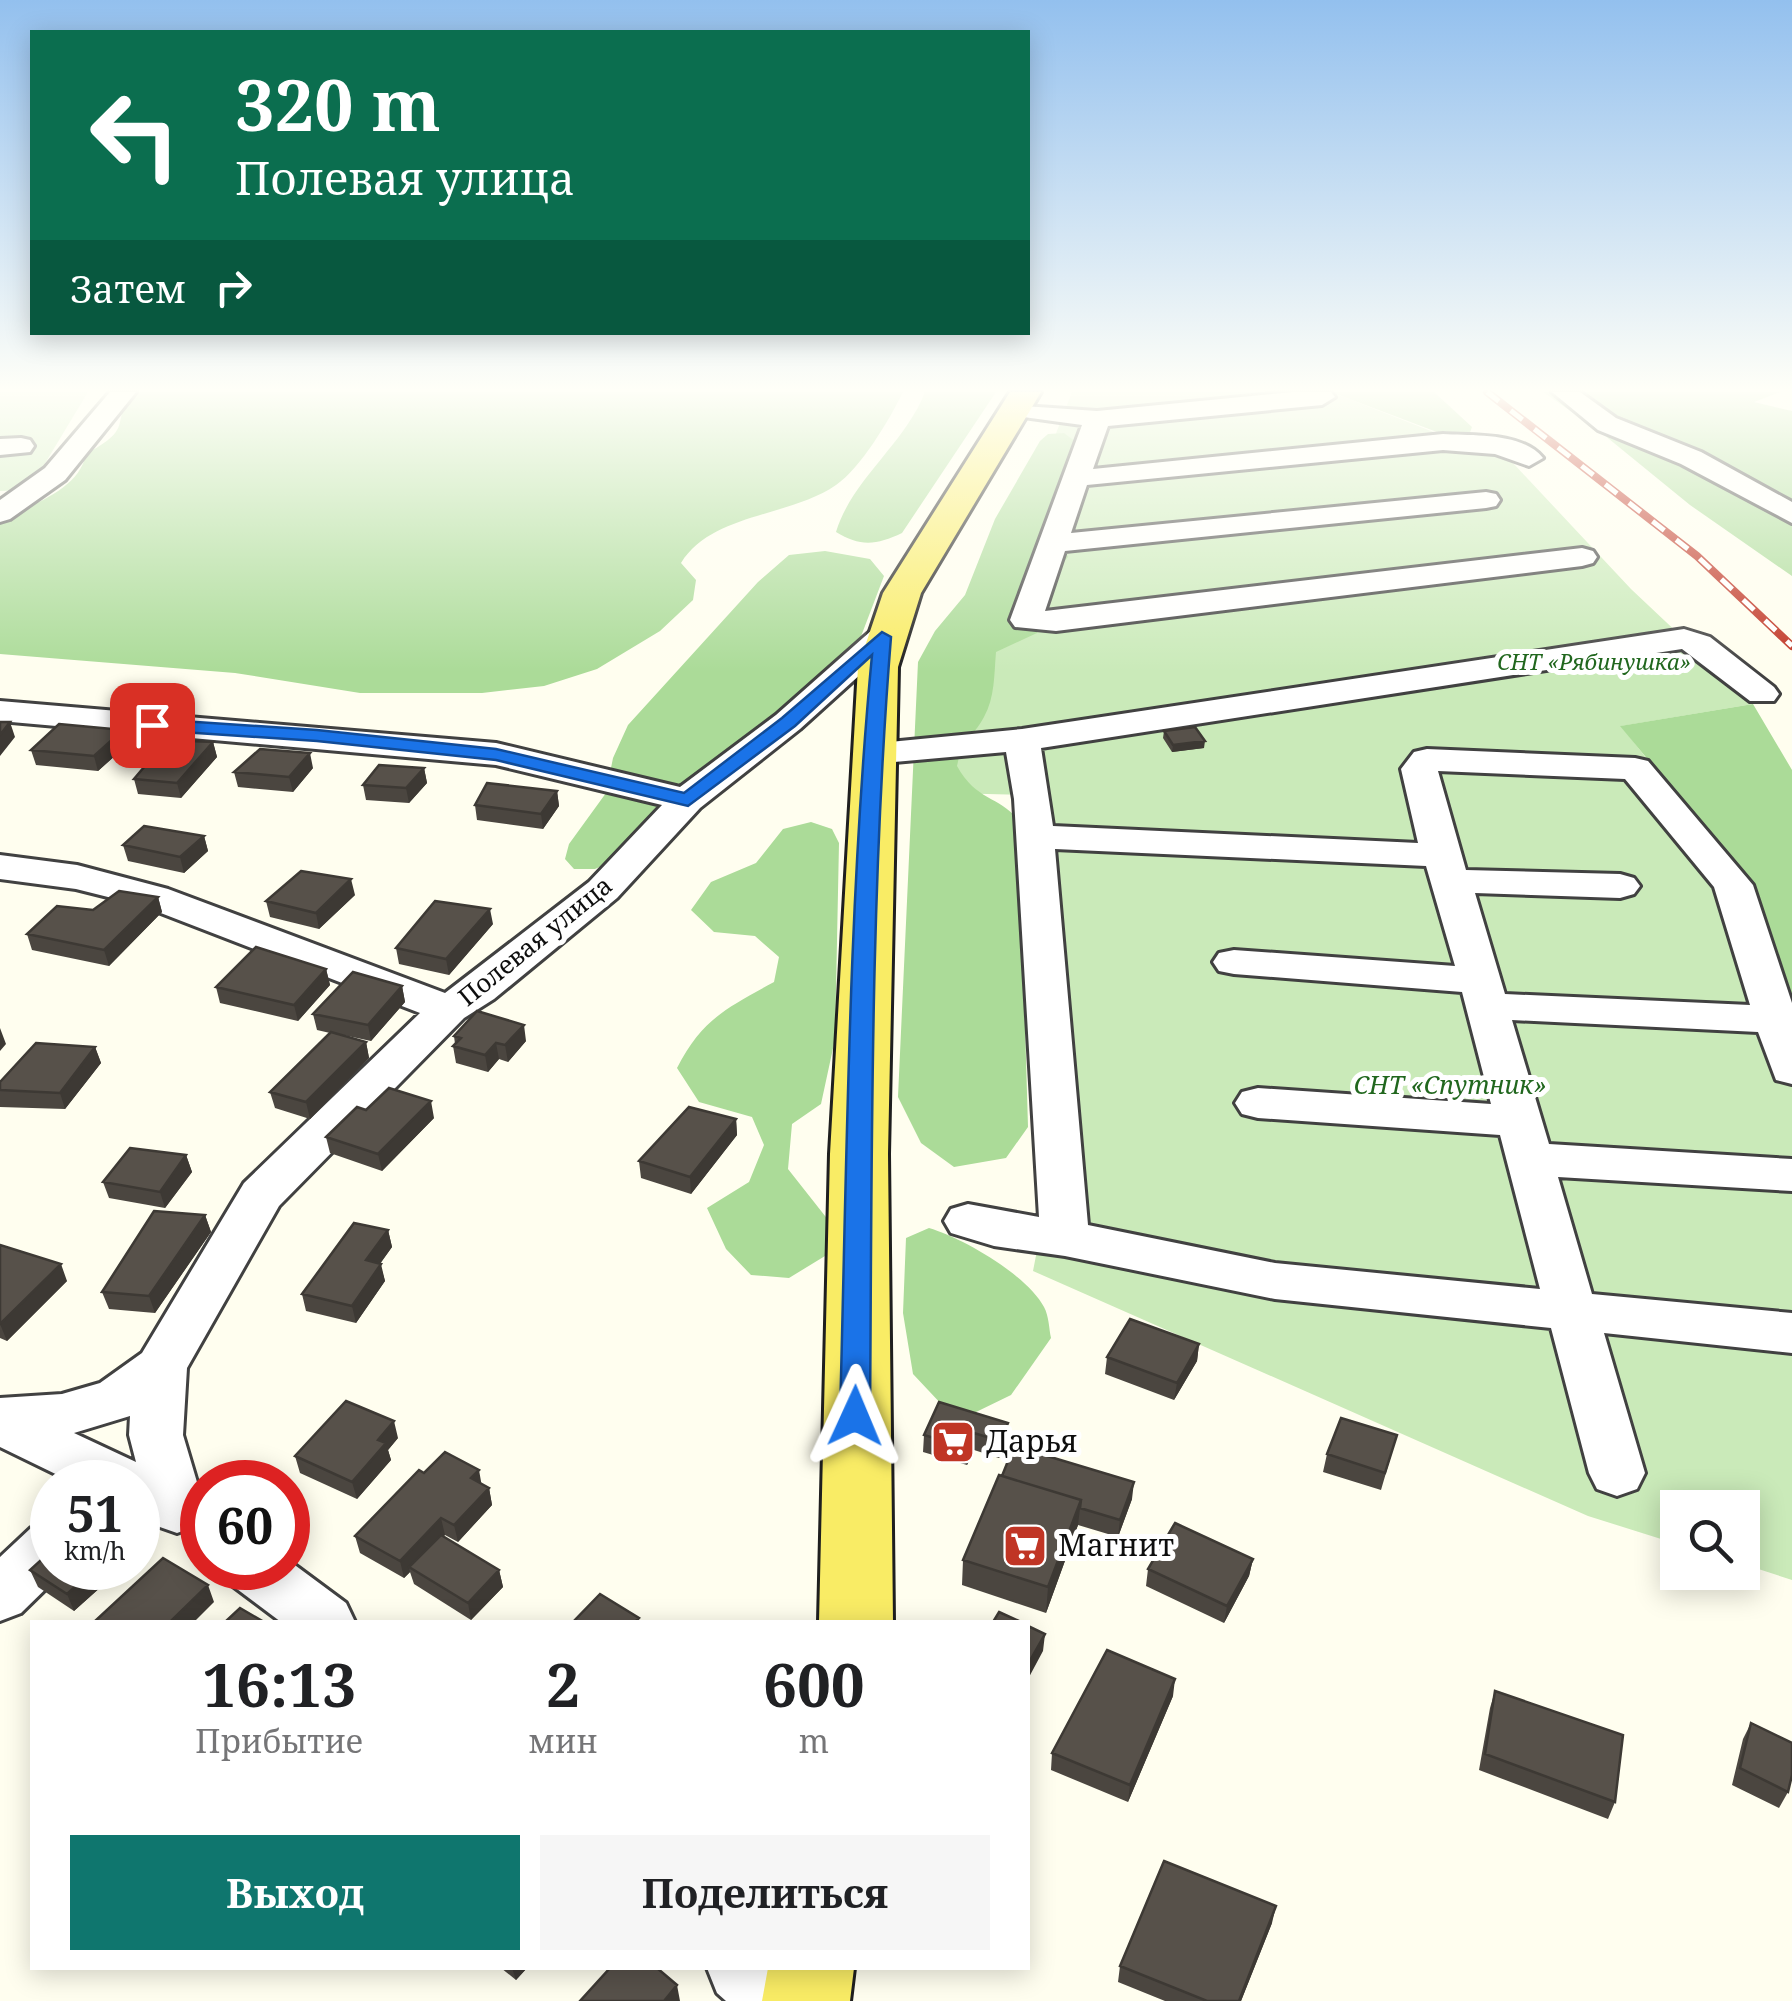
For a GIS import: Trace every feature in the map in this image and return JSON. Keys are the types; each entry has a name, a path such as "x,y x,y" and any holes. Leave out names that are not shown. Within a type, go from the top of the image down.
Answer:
{"main road":[{"path":"856,1620 859,1154 872,754 882,637 926,550 972,485"},
{"path":"806,2001 811,1970"}],"street":[{"path":"0,514 39,485"},
{"path":"1074,485 1026,620 1056,621 1582,557"},
{"path":"1740,485 1792,514"},
{"path":"1054,542 1102,541 1486,500"},
{"name":"Полевая улица","path":"0,867 76,878 154,896 449,1009 479,990 604,890 688,800 788,722 882,637"},
{"path":"872,754 1022,740 1684,639 1700,644 1762,694"},
{"path":"0,711 496,754 688,800"},
{"path":"1022,740 1035,837 1066,1238"},
{"path":"1616,1472 1419,769 1427,760 1635,769 1732,885 1792,1070"},
{"path":"1035,837 1446,868 1620,886"},
{"path":"1234,962 1484,994 1778,1020"},
{"path":"0,1420 62,1416 118,1399 161,1367 261,1195 449,1009"},
{"path":"1258,1103 1792,1175"},
{"path":"968,1221 1275,1281 1792,1333"},
{"path":"152,1460 161,1367"},
{"path":"0,1420 78,1460"},
{"path":"0,1595 30,1566"},
{"path":"283,1590 322,1620"},
{"path":"744,1970 776,2001"}],"green space":[{"path":"0,485 32,485 29,490 0,491"},
{"path":"835,485 797,504 732,525 695,547 681,563 696,580 693,600 660,631 597,669 544,686 482,693 360,693 235,673 0,654 0,522 64,487"},
{"path":"861,485 934,485 902,533 869,543 836,532"},
{"path":"1014,485 1064,485 1051,520 1068,557 1046,584 1046,616 1037,633 996,652 988,709 965,742 957,766 972,786 1004,806 1019,821 1028,1127 1006,1158 954,1167 921,1143 898,1097 918,662 935,631 965,595 995,519"},
{"name":"СНТ «Спутник»","path":"1036,485 1534,485 1631,589 1753,704 1621,726 1747,886 1792,1058 1792,1580 1760,1570 1760,1490 1660,1490 1660,1539 1588,1516 1033,1271 1040,1235 1023,795 946,793 959,685"},
{"path":"1666,485 1792,485 1792,576"},
{"path":"825,551 870,559 884,576 860,639 615,860 595,869 574,869 565,859 569,844 606,793 613,758 628,725 758,582 789,555"},
{"path":"1753,704 1792,770 1792,1026 1753,886 1620,726"},
{"path":"811,822 832,829 839,843 835,1039 821,1104 792,1124 788,1169 829,1221 825,1256 789,1278 751,1275 726,1249 707,1208 749,1182 764,1145 752,1117 699,1102 677,1068 696,1038 717,1016 774,982 779,957 755,936 714,932 691,910 711,882 756,863 783,829"},
{"path":"929,1228 976,1249 1009,1271 1036,1295 1047,1314 1051,1338 1011,1395 974,1413 944,1407 913,1374 903,1313 906,1238"}],"building":[{"path":"0,722 10,722 0,735"},
{"path":"59,724 123,730 94,756 31,750"},
{"path":"1195,727 1205,741 1173,745 1164,731"},
{"path":"167,740 213,742 177,783 134,779"},
{"path":"260,749 310,753 289,777 234,772"},
{"path":"379,765 424,768 406,788 363,785"},
{"path":"487,783 557,791 541,814 475,805"},
{"path":"144,826 204,836 180,857 123,845"},
{"path":"301,871 351,879 316,913 266,901"},
{"path":"119,891 158,897 104,950 27,934 57,906 93,910"},
{"path":"435,901 490,909 446,959 396,948"},
{"path":"256,947 326,969 294,1005 216,987"},
{"path":"353,972 402,986 368,1025 313,1014"},
{"path":"477,1011 524,1025 505,1045 496,1043 485,1055 453,1046 461,1038 454,1036"},
{"path":"331,1032 366,1042 306,1102 270,1092"},
{"path":"36,1043 95,1047 60,1093 0,1090 0,1082"},
{"path":"389,1088 431,1101 378,1154 326,1137 357,1107 366,1110"},
{"path":"689,1107 736,1119 690,1177 639,1161"},
{"path":"130,1148 186,1155 160,1192 103,1182"},
{"path":"154,1211 205,1215 149,1296 102,1292"},
{"path":"354,1223 388,1230 366,1260 381,1264 352,1306 302,1294"},
{"path":"0,1245 61,1264 0,1324"},
{"path":"1130,1319 1199,1344 1177,1383 1107,1357"},
{"path":"346,1401 394,1421 378,1440 386,1443 352,1482 295,1456"},
{"path":"939,1402 1008,1423 1000,1441 974,1433 967,1448 924,1435"},
{"path":"1341,1418 1397,1435 1385,1473 1327,1454"},
{"path":"1014,1446 1134,1482 1120,1520 1080,1508 1081,1500 1002,1476"},
{"path":"445,1452 479,1470 471,1478 489,1488 454,1525 441,1518 400,1561 355,1536 419,1470 424,1473"},
{"name":"Магнит","path":"999,1475 1081,1500 1048,1587 963,1560"},
{"path":"1175,1523 1253,1559 1227,1606 1148,1569"},
{"path":"441,1535 499,1570 468,1603 409,1567"},
{"path":"163,1558 180,1568 180,1590 203,1590 172,1620 96,1620 128,1590 160,1590"},
{"path":"600,1594 639,1618 637,1620 575,1620"},
{"path":"240,1608 261,1620 227,1620"},
{"path":"999,1612 1017,1620 994,1620"},
{"path":"1030,1627 1045,1634 1030,1660"},
{"path":"1107,1650 1175,1679 1130,1785 1052,1753"},
{"path":"1495,1691 1623,1735 1615,1802 1485,1754"},
{"path":"1751,1723 1792,1743 1788,1792 1740,1768"},
{"path":"1164,1861 1276,1906 1239,2001 1207,2001 1120,1966"},
{"path":"608,1970 659,1970 677,1985 664,2001 580,2001"}],"railway":[{"path":"1607,485 1697,556 1792,646"}],"place":[{"name":"Дарья","path":"953,1442"},
{"name":"Магнит","path":"1025,1546"}],"route":[{"path":"152,725 496,754 688,800 788,722 882,637 871,766 864,964 855,1416"}],"park label":[{"name":"СНТ «Рябинушка»","path":"1594,662"}]}
